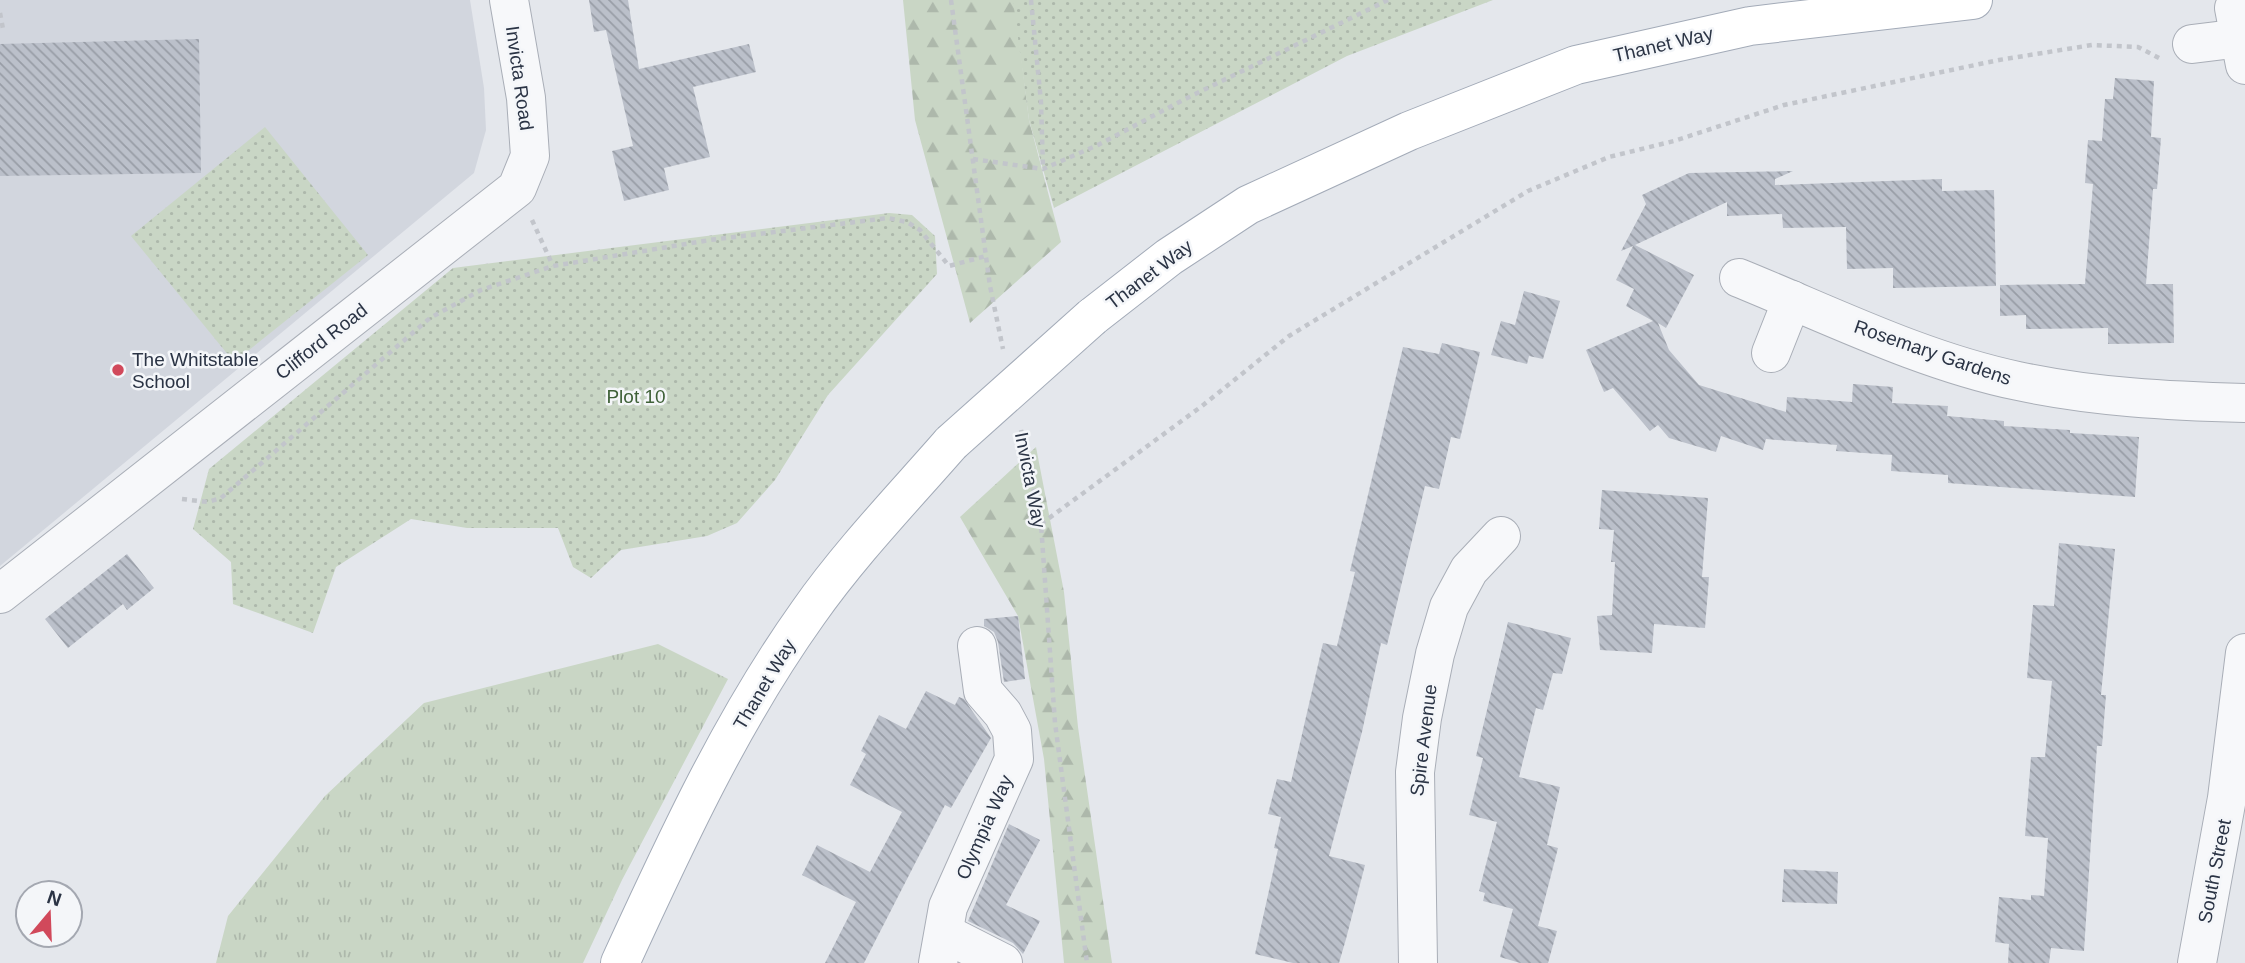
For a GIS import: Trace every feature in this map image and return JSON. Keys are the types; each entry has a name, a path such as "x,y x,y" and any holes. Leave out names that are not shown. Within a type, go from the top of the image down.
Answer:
{"main road":[{"name":"Thanet Way","path":"620,963 706,783 766,678 809,611 951,443 1092,317 1169,257 1248,205 1409,131 1576,65 1750,26 1973,0"}],"street":[{"name":"Invicta Road","path":"509,0 526,98 523,172"},
{"path":"2180,54 2240,37"},
{"name":"Clifford Road","path":"0,594 143,482 523,172"},
{"name":"Rosemary Gardens","path":"1739,278 1941,359 2017,381 2115,396 2245,403"},
{"path":"1771,353 1792,300"},
{"name":"Spire Avenue","path":"1418,963 1415,772 1422,718 1435,653 1449,607 1469,570 1501,536"},
{"name":"Olympia Way","path":"977,646 983,691 1003,714 1012,731 1014,759 948,907 941,948 1003,963"},
{"name":"South Street","path":"2197,963 2227,798 2245,653"}],"path":[{"path":"951,0 986,256 1004,352"},
{"path":"1031,0 1041,102 1042,169"},
{"path":"973,159 1042,169 1098,145 1185,99 1388,0"},
{"path":"0,13 3,29"},
{"path":"1041,524 1202,406 1289,336 1528,191 1609,157 1674,141 1784,105 1999,60 2092,46 2138,47 2180,54"},
{"path":"523,172 553,266"},
{"path":"143,482 195,502 221,498 430,318 481,290 553,266 710,240 888,218 908,222 920,230 949,266 986,256"},
{"name":"Invicta Way","path":"1018,418 1041,524 1055,723 1087,963"}],"shaded area":[{"name":"The Whitstable School","path":"0,0 470,0 484,88 486,130 474,173 0,566"}],"green space":[{"path":"903,0 1014,0 1029,120 1061,242 970,323 915,120"},
{"path":"1013,0 1493,0 1347,56 1054,208 1029,120"},
{"path":"265,127 368,255 234,362 131,236"},
{"name":"Plot 10","path":"889,213 912,215 935,236 937,274 828,395 775,480 737,523 707,536 621,550 591,578 573,567 558,528 467,528 411,519 336,567 313,633 233,604 231,562 193,529 209,469 453,268"},
{"path":"1036,447 1064,592 1078,727 1112,963 1064,963 1044,759 1018,616 960,517"},
{"path":"658,644 728,679 622,880 583,963 216,963 228,916 325,796 424,703"}],"building":[{"path":"589,0 628,0 639,69 749,44 756,72 693,87 710,157 664,168 669,190 624,201 612,151 633,146 606,30 594,32"},
{"path":"199,39 201,173 0,176 0,44"},
{"path":"2115,78 2154,81 2151,137 2161,138 2157,189 2153,189 2146,284 2173,284 2174,343 2108,344 2108,328 2026,329 2026,315 2000,316 2000,285 2085,284 2093,184 2085,183 2088,140 2102,141 2105,99 2113,99"},
{"path":"1793,171 1775,179 1775,185 1942,179 1942,191 1994,190 1996,286 1893,288 1893,268 1847,269 1846,227 1783,228 1782,214 1727,216 1727,202 1635,245 1694,275 1666,328 1658,323 1669,350 1699,385 1786,412 1787,397 1852,402 1853,384 1893,387 1892,403 1948,406 1947,416 2004,421 2004,426 2139,437 2135,497 1948,483 1948,475 1891,471 1892,455 1836,451 1837,445 1766,439 1763,450 1721,436 1716,452 1669,438 1658,425 1650,431 1613,388 1604,392 1586,350 1653,321 1626,306 1634,289 1616,280 1633,246 1621,251 1646,204 1642,195 1689,173"},
{"path":"1524,291 1560,301 1543,359 1529,356 1527,364 1491,355 1501,321 1515,325"},
{"path":"1442,343 1480,352 1460,439 1451,437 1439,489 1425,486 1387,645 1381,643 1362,732 1329,856 1365,865 1339,963 1293,963 1255,954 1278,849 1274,848 1281,817 1268,814 1277,779 1291,782 1323,643 1337,646 1355,572 1350,571 1403,347 1439,354"},
{"path":"1602,490 1708,498 1702,577 1709,577 1705,628 1654,624 1652,653 1600,650 1597,616 1612,615 1615,562 1611,562 1614,530 1599,529"},
{"path":"2059,543 2115,549 2101,695 2106,695 2102,746 2097,746 2084,951 2051,948 2049,963 2008,963 2009,944 1995,942 1999,897 2031,900 2031,895 2044,896 2048,838 2025,836 2031,757 2045,757 2052,681 2027,678 2033,605 2054,606"},
{"path":"127,554 154,588 127,610 123,604 68,648 45,619"},
{"path":"1018,616 1025,679 1004,682 998,642 994,632 984,626 984,619"},
{"path":"1508,622 1571,638 1562,674 1553,673 1543,710 1536,708 1519,777 1560,787 1547,845 1558,848 1538,926 1557,931 1548,963 1520,963 1500,957 1513,909 1483,901 1485,893 1479,891 1497,822 1469,815 1483,758 1476,756"},
{"path":"926,691 955,705 959,697 964,699 991,738 951,808 945,805 864,963 825,963 856,902 802,875 817,845 870,872 902,812 850,785 866,754 861,751 879,715 906,729"},
{"path":"1009,824 1040,840 1006,905 1040,921 1023,954 1013,943 968,921"},
{"path":"1784,869 1838,872 1837,904 1782,902"}],"place":[{"name":"The Whitstable School","path":"118,370"}]}
